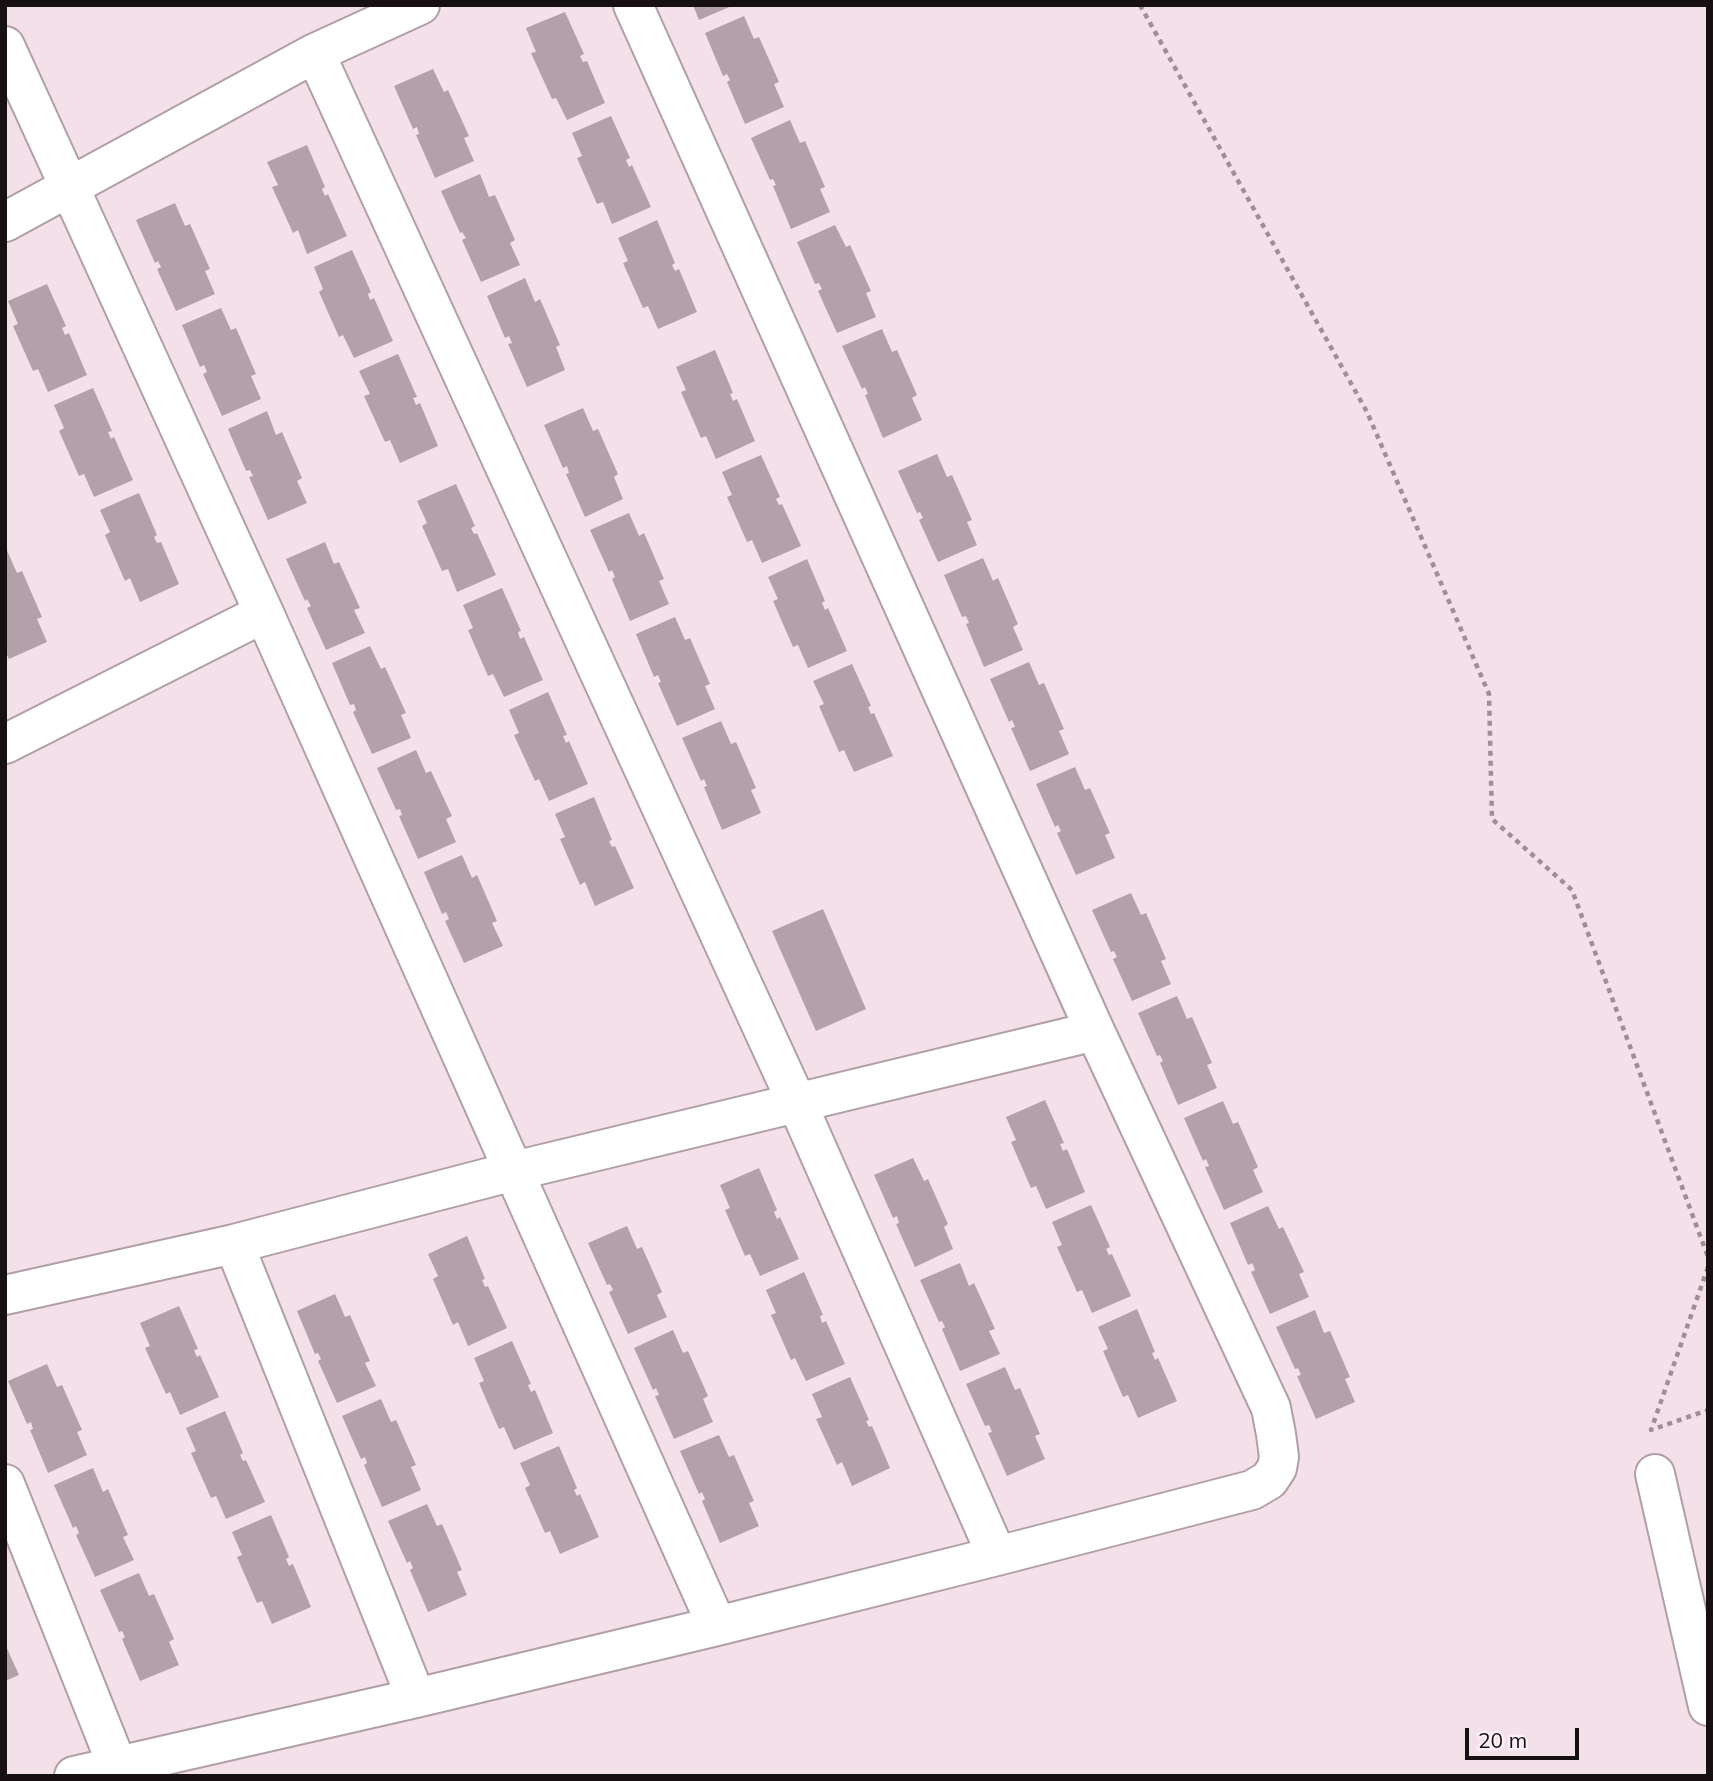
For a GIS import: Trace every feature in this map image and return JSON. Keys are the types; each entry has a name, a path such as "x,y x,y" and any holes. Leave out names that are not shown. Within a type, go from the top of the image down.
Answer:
{"street":[{"path":"5,222 315,53 420,5"},
{"path":"74,1776 416,1698 997,1556 1252,1490 1269,1480 1277,1468 1279,1457 1271,1408 1095,1031 633,5"},
{"path":"5,46 264,613 717,1626"},
{"path":"315,53 797,1103 997,1556"},
{"path":"8,737 264,613"},
{"path":"5,1295 234,1244 514,1171 1095,1031"},
{"path":"234,1244 416,1698"},
{"path":"1655,1474 1708,1706"},
{"path":"5,1484 117,1765"}],"path":[{"path":"1140,5 1367,412 1489,694 1492,819 1572,890 1708,1257"},
{"path":"1708,1267 1651,1430 1708,1410"}],"building":[{"path":"693,5 734,5 699,20"},
{"path":"565,12 584,54 580,56 583,62 587,61 605,103 567,120 556,98 552,99 531,53 536,52 526,28"},
{"path":"744,16 754,39 759,37 779,82 774,84 784,107 745,124 727,82 730,80 727,74 723,76 705,33"},
{"path":"433,69 444,92 448,90 469,136 464,138 474,161 435,178 416,135 419,134 417,127 413,129 394,86"},
{"path":"611,116 630,158 626,160 629,167 632,165 651,207 612,224 603,202 597,204 577,158 582,156 572,133"},
{"path":"790,120 800,143 805,141 825,187 820,189 830,212 791,229 773,186 776,185 773,179 770,180 751,138"},
{"path":"307,145 325,187 322,189 325,196 328,194 347,236 307,254 298,230 293,233 272,187 278,185 267,162"},
{"path":"480,174 489,197 495,195 515,240 510,243 520,265 481,282 462,240 466,238 460,233 441,191"},
{"path":"175,203 185,226 190,224 210,269 205,271 215,294 176,311 157,269 161,267 158,261 155,263 136,220"},
{"path":"657,220 675,263 672,265 675,271 679,269 697,312 658,329 648,306 643,308 623,263 628,261 618,238"},
{"path":"835,225 846,247 850,245 871,291 866,293 876,317 837,333 818,291 822,289 819,283 815,284 797,242"},
{"path":"352,250 371,292 368,294 370,300 374,298 393,341 354,358 343,335 339,337 319,292 323,289 314,267"},
{"path":"525,278 535,302 540,299 560,345 556,347 565,370 527,387 508,344 512,343 509,336 505,338 487,296"},
{"path":"47,284 66,326 62,328 65,335 69,333 87,375 48,392 38,369 33,371 13,326 18,324 8,301"},
{"path":"221,308 231,330 236,328 256,374 251,376 261,399 222,416 203,374 207,372 204,365 200,367 182,325"},
{"path":"882,329 892,352 897,350 917,395 912,398 922,420 883,438 865,395 868,394 865,387 862,389 842,346"},
{"path":"715,350 733,393 730,394 733,401 737,399 755,441 716,459 706,436 701,438 681,392 686,390 676,367"},
{"path":"398,354 417,397 413,398 416,405 420,403 438,446 400,463 390,440 385,442 364,396 370,394 359,371"},
{"path":"93,388 112,431 108,432 111,439 114,437 133,480 94,497 84,474 79,476 59,431 64,428 54,405"},
{"path":"583,408 593,431 598,429 618,474 614,477 623,499 585,517 566,474 569,473 567,466 563,468 544,425"},
{"path":"267,411 276,435 282,432 302,478 297,481 307,503 268,520 249,477 253,476 250,470 246,471 228,429"},
{"path":"937,454 947,477 952,475 972,520 967,522 977,545 938,562 919,520 923,518 920,512 917,513 898,471"},
{"path":"761,455 780,497 776,499 779,505 782,504 801,546 762,563 752,540 747,542 727,497 732,495 722,472"},
{"path":"456,484 475,526 471,528 474,534 477,533 496,575 457,592 448,569 442,571 422,526 427,523 417,501"},
{"path":"139,493 157,535 154,537 157,543 161,542 179,584 140,602 130,578 125,581 105,535 110,532 100,510"},
{"path":"629,513 639,536 644,533 664,579 659,581 669,604 630,621 612,579 615,577 612,570 609,572 590,530"},
{"path":"325,542 334,564 339,562 360,608 354,610 365,633 326,650 307,608 311,606 307,599 305,601 286,559"},
{"path":"5,546 17,573 22,571 42,617 37,619 47,642 9,659 5,651"},
{"path":"983,558 993,581 998,578 1018,624 1013,627 1023,650 984,667 966,624 969,623 966,616 962,617 944,575"},
{"path":"807,559 825,601 822,603 825,610 828,608 847,651 808,668 798,645 793,647 773,601 778,599 768,577"},
{"path":"502,588 521,631 518,632 520,639 524,637 543,680 504,697 493,674 488,676 468,630 473,628 463,605"},
{"path":"675,617 685,640 690,638 710,684 705,686 715,709 677,726 658,683 661,682 658,675 654,677 636,634"},
{"path":"370,646 381,669 385,667 406,713 401,715 411,738 372,754 353,712 356,710 354,704 350,705 332,663"},
{"path":"1029,662 1039,685 1044,683 1064,729 1059,731 1069,754 1030,771 1011,728 1015,727 1012,720 1009,722 990,679"},
{"path":"852,664 871,706 868,707 871,714 874,713 893,756 854,772 844,750 839,752 819,706 824,704 813,681"},
{"path":"548,692 567,735 563,736 566,743 569,741 588,784 549,801 539,779 535,781 514,735 519,733 509,710"},
{"path":"721,721 731,744 736,742 756,788 751,790 761,813 722,830 704,787 707,786 704,779 701,781 682,738"},
{"path":"416,750 426,773 431,771 452,816 446,819 456,842 418,859 399,816 402,815 400,809 396,810 377,768"},
{"path":"1075,767 1085,790 1090,788 1110,833 1105,835 1115,858 1076,875 1057,833 1061,831 1058,825 1055,827 1036,784"},
{"path":"594,797 612,840 609,841 612,847 615,846 634,888 595,906 585,882 580,885 560,839 565,837 555,814"},
{"path":"462,855 472,878 477,875 497,921 492,923 503,946 464,963 445,921 449,919 446,912 442,914 424,872"},
{"path":"1131,893 1141,915 1146,913 1166,959 1161,961 1171,984 1132,1001 1113,959 1117,957 1114,951 1111,952 1092,910"},
{"path":"823,909 866,1009 816,1031 772,931"},
{"path":"1177,996 1187,1019 1192,1017 1212,1063 1207,1065 1217,1088 1178,1105 1160,1063 1163,1061 1160,1055 1157,1056 1138,1013"},
{"path":"1045,1100 1064,1143 1060,1144 1063,1151 1067,1149 1085,1192 1046,1209 1036,1186 1031,1188 1011,1142 1016,1140 1006,1117"},
{"path":"1223,1101 1233,1124 1238,1122 1258,1167 1253,1170 1263,1192 1224,1210 1205,1167 1209,1166 1206,1159 1203,1161 1184,1118"},
{"path":"913,1158 924,1181 928,1179 948,1224 944,1227 953,1249 915,1267 896,1224 899,1223 897,1216 893,1218 874,1175"},
{"path":"759,1168 777,1210 774,1212 777,1219 780,1217 799,1259 760,1276 750,1254 745,1256 725,1210 730,1208 720,1185"},
{"path":"1091,1205 1110,1247 1106,1249 1109,1255 1112,1254 1131,1296 1092,1313 1082,1290 1077,1292 1057,1247 1062,1245 1052,1222"},
{"path":"1268,1206 1279,1229 1283,1227 1304,1272 1299,1274 1309,1297 1270,1314 1251,1272 1255,1270 1252,1263 1248,1265 1230,1223"},
{"path":"627,1226 637,1249 642,1247 662,1292 657,1295 667,1317 628,1334 609,1292 613,1290 610,1284 607,1285 588,1243"},
{"path":"467,1236 485,1279 482,1280 485,1287 488,1286 507,1328 468,1346 458,1322 453,1325 433,1279 438,1276 428,1254"},
{"path":"960,1263 969,1286 974,1283 995,1329 989,1331 1000,1354 960,1371 942,1329 945,1327 942,1321 939,1322 920,1280"},
{"path":"804,1272 823,1315 820,1316 822,1323 826,1321 845,1364 806,1381 795,1358 791,1360 771,1315 776,1313 766,1290"},
{"path":"335,1294 345,1317 350,1315 370,1361 365,1363 376,1386 337,1403 318,1361 321,1359 318,1353 315,1354 297,1311"},
{"path":"179,1306 198,1349 194,1350 197,1357 200,1355 219,1397 180,1415 170,1392 166,1394 145,1348 150,1346 140,1323"},
{"path":"1137,1309 1155,1352 1152,1353 1155,1360 1158,1358 1177,1401 1138,1418 1128,1395 1123,1397 1103,1351 1108,1349 1098,1327"},
{"path":"1315,1310 1324,1333 1330,1331 1350,1377 1345,1379 1355,1402 1316,1419 1297,1376 1301,1375 1298,1368 1295,1369 1276,1327"},
{"path":"673,1330 683,1353 688,1351 708,1396 703,1399 713,1422 674,1439 655,1396 659,1395 656,1388 653,1390 634,1348"},
{"path":"512,1341 531,1384 528,1385 531,1392 535,1390 553,1433 514,1450 504,1427 499,1429 479,1383 484,1381 474,1358"},
{"path":"47,1364 57,1387 62,1385 82,1430 77,1432 87,1455 48,1473 30,1430 33,1429 31,1422 27,1424 8,1381"},
{"path":"1005,1367 1015,1390 1020,1388 1040,1434 1035,1436 1045,1459 1007,1476 988,1433 992,1432 989,1425 985,1426 966,1384"},
{"path":"850,1377 869,1420 866,1421 869,1427 872,1426 890,1468 852,1486 842,1462 837,1465 816,1419 822,1417 812,1394"},
{"path":"381,1399 391,1422 396,1420 416,1465 411,1467 421,1490 382,1507 364,1465 367,1463 365,1457 361,1459 342,1416"},
{"path":"225,1411 243,1453 240,1455 243,1461 246,1460 265,1502 226,1519 216,1496 211,1498 191,1453 196,1451 186,1428"},
{"path":"719,1435 729,1457 734,1455 754,1501 749,1503 759,1526 720,1543 702,1501 705,1499 702,1492 699,1494 680,1451"},
{"path":"559,1446 577,1488 574,1490 577,1496 580,1494 599,1537 560,1554 550,1531 545,1533 525,1488 530,1485 520,1463"},
{"path":"93,1468 103,1492 108,1489 128,1535 123,1537 134,1560 95,1577 76,1535 79,1533 76,1526 73,1528 54,1485"},
{"path":"427,1504 437,1526 442,1524 462,1570 457,1572 467,1595 428,1612 410,1570 413,1568 410,1561 407,1563 388,1521"},
{"path":"271,1515 289,1557 286,1559 289,1566 293,1564 311,1607 272,1624 262,1601 257,1603 237,1557 242,1555 232,1532"},
{"path":"139,1573 149,1596 154,1594 174,1639 169,1642 179,1665 140,1681 122,1639 125,1637 122,1631 119,1632 100,1590"},
{"path":"5,1644 19,1675 5,1681"}]}
